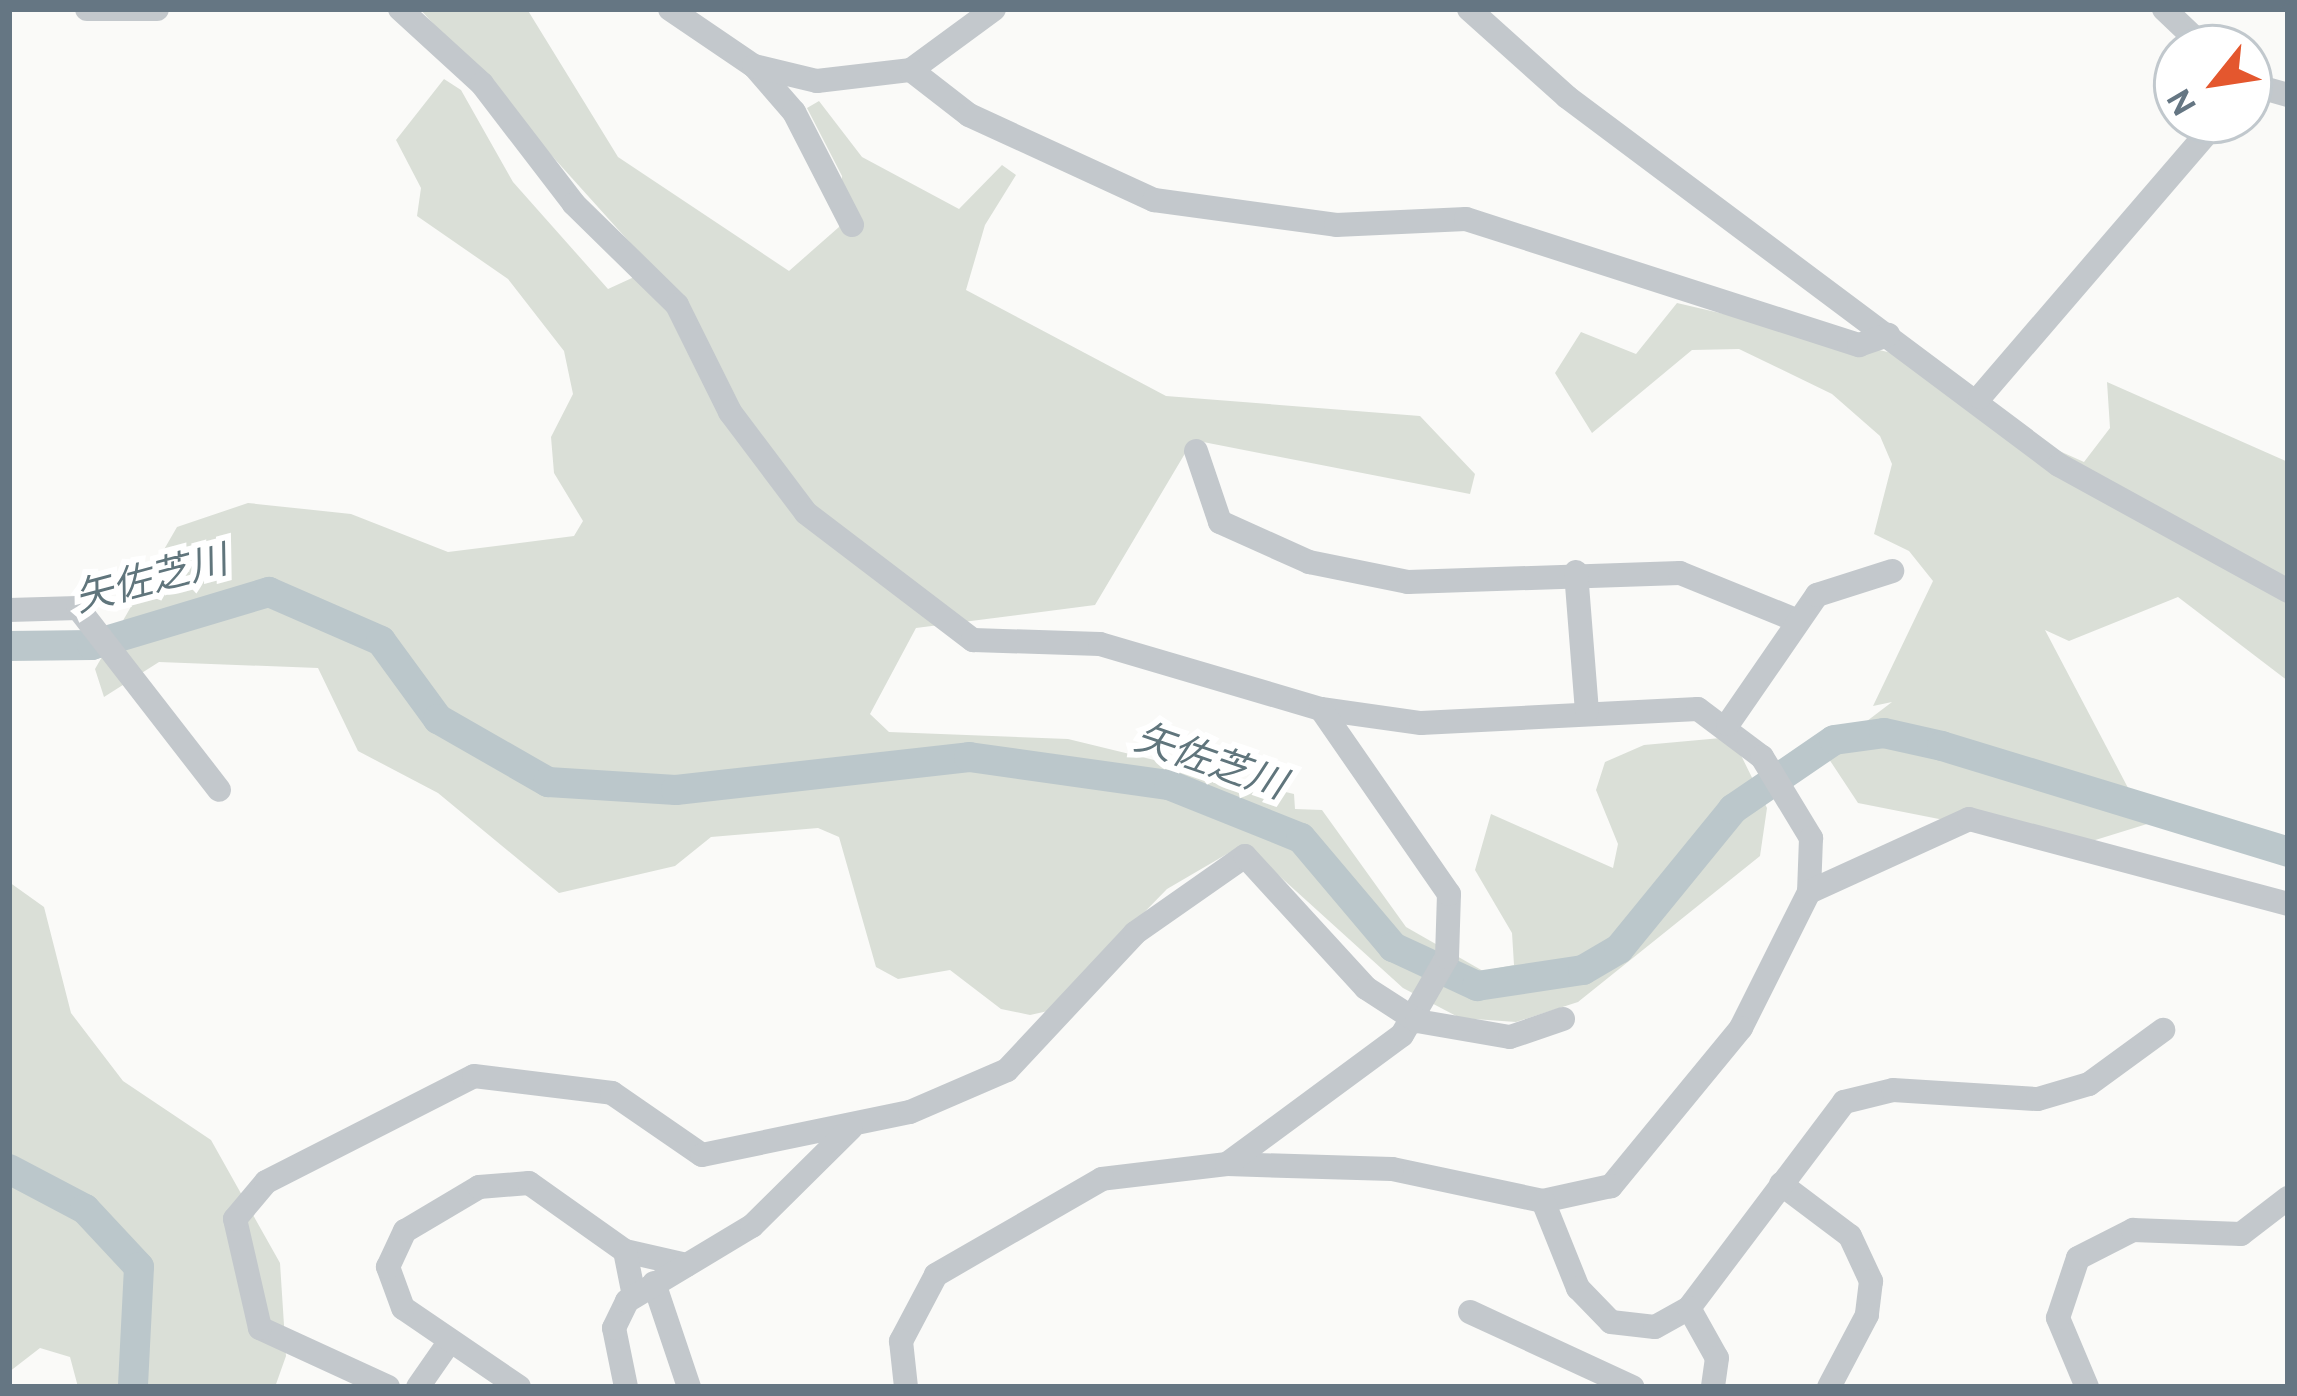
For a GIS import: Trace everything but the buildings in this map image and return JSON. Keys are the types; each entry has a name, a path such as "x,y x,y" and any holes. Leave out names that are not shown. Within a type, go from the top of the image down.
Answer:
{"street":[{"path":"87,9 157,9"},
{"path":"400,9 482,84 574,204 676,305 730,412 806,513 943,622 973,640 1149,653 1321,709 1421,723 1657,705 1728,724 1795,799 1811,838 1809,892 1741,1028 1611,1186 1544,1201 1393,1169 1227,1163 1102,1179 936,1275 901,1342 906,1387"},
{"path":"670,9 754,66 794,112 852,225"},
{"path":"754,66 817,81 911,70 994,9"},
{"path":"1469,9 1568,97 1980,397 2120,507 2288,591"},
{"path":"911,70 969,115 1154,200 1336,225 1466,219 1859,345 1888,334"},
{"path":"1980,397 2197,144"},
{"path":"1196,451 1220,522 1310,562 1408,582 1576,572 1680,573 1798,621"},
{"path":"1728,724 1817,595 1892,571"},
{"path":"1576,572 1587,711"},
{"path":"9,610 78,608 120,656 219,790"},
{"path":"1227,1163 1424,1010 1447,957 1450,894 1321,709"},
{"path":"1809,892 1969,819 2288,904"},
{"path":"388,1387 260,1328 234,1244 235,1219 266,1182 496,1072 630,1100 702,1155 851,1128 1007,1070 1135,933 1245,856 1366,988 1510,1036 1563,1019"},
{"path":"1544,1201 1578,1288 1611,1322 1632,1332 1688,1308 1828,1115 1870,1091 2038,1100 2089,1084 2163,1030"},
{"path":"626,1387 614,1328 644,1290 752,1226 851,1128"},
{"path":"520,1387 404,1307 388,1267 405,1232 462,1196 529,1183 626,1251 686,1265"},
{"path":"1781,1184 1850,1235 1870,1281 1868,1315 1829,1387"},
{"path":"2087,1387 2058,1318 2078,1258 2133,1230 2242,1234 2288,1198"},
{"path":"626,1251 689,1387"},
{"path":"1688,1308 1718,1358 1713,1387"},
{"path":"1470,1312 1632,1387"},
{"path":"418,1387 449,1341"}],"shaded area":[{"path":"420,9 527,9 618,157 789,271 839,227 842,176 807,108 819,101 862,157 959,209 1002,165 1016,175 985,225 966,290 1166,396 1420,416 1475,474 1470,494 1193,440 1095,605 916,628 870,714 889,732 1068,739 1294,794 1295,809 1322,810 1406,927 1483,971 1514,965 1512,933 1475,870 1491,814 1613,868 1618,844 1596,790 1605,762 1644,745 1732,737 1767,808 1760,856 1578,1002 1516,1022 1460,1018 1403,988 1244,844 1167,889 1048,1011 1030,1015 1001,1009 950,970 898,979 876,967 839,837 818,828 711,837 675,866 559,893 438,793 358,751 318,668 159,662 104,697 95,669 177,527 248,503 351,514 448,552 574,536 583,521 554,473 551,437 573,394 564,351 508,279 417,216 421,188 396,140 444,79 461,90 513,182 608,289 632,278 642,256"},
{"path":"1677,303 1892,353 1979,415 2084,462 2110,428 2107,382 2288,462 2288,681 2178,597 2069,641 2045,630 2147,824 2076,846 1858,803 1825,753 1892,702 1873,706 1933,581 1909,551 1874,534 1892,464 1880,436 1832,394 1739,349 1692,350 1592,433 1555,373 1581,332 1636,354"},
{"path":"9,882 44,907 71,1013 123,1081 211,1140 280,1263 286,1356 275,1387 78,1387 70,1357 40,1348 9,1372"}],"waterway":[{"name":"矢佐芝川","path":"9,646 92,645 269,592 381,641 438,719 548,782 676,790 969,757 1169,785 1301,838 1393,947 1477,986 1583,970 1619,949 1733,809 1834,740 1884,733 1942,746 2288,852"},
{"path":"9,1169 85,1209 139,1267 133,1387"}]}
